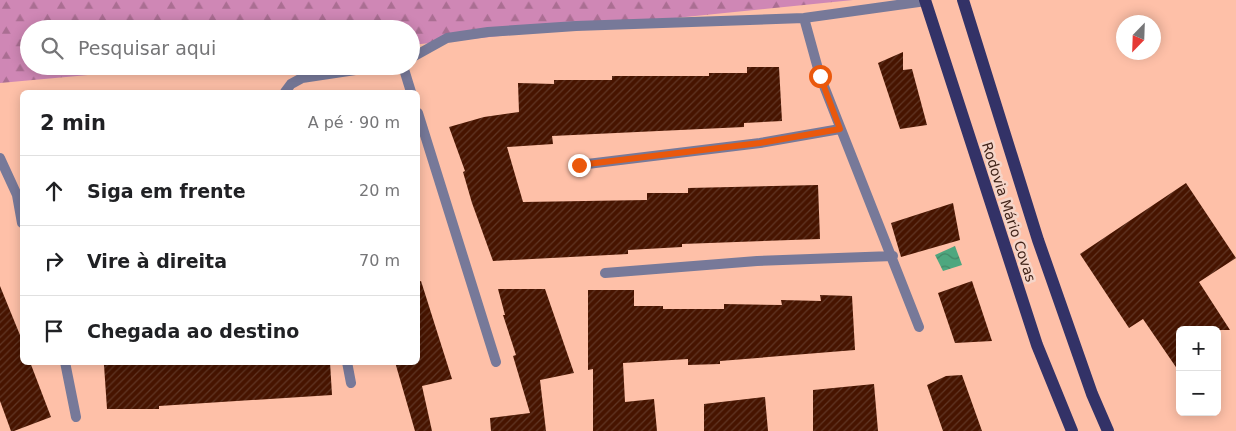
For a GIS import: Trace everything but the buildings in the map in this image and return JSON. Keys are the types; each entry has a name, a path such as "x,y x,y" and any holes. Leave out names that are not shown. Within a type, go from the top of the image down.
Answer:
{"main road":[{"name":"Rodovia Mário Covas","path":"925,0 1037,345 1072,431"},
{"name":"Rodovia Mário Covas","path":"963,0 1038,240 1092,394 1108,431"}],"street":[{"path":"420,53 447,38 488,32 566,26 804,18 925,0"},
{"path":"804,18 820,76 919,327"},
{"path":"286,90 291,84 302,78 322,75"},
{"path":"406,75 410,90"},
{"path":"420,119 496,362"},
{"path":"579,165 760,143 840,129"},
{"path":"0,158 20,195"},
{"path":"606,273 757,261 892,256"},
{"path":"66,365 76,416"},
{"path":"348,365 351,383"}],"green space":[{"path":"0,0 853,0 420,44 420,20 20,20 20,75 88,75 0,83"}],"water":[{"path":"955,246 962,265 943,271 935,255"}],"route":[{"path":"579,165 760,143 840,129 820,76"}]}
